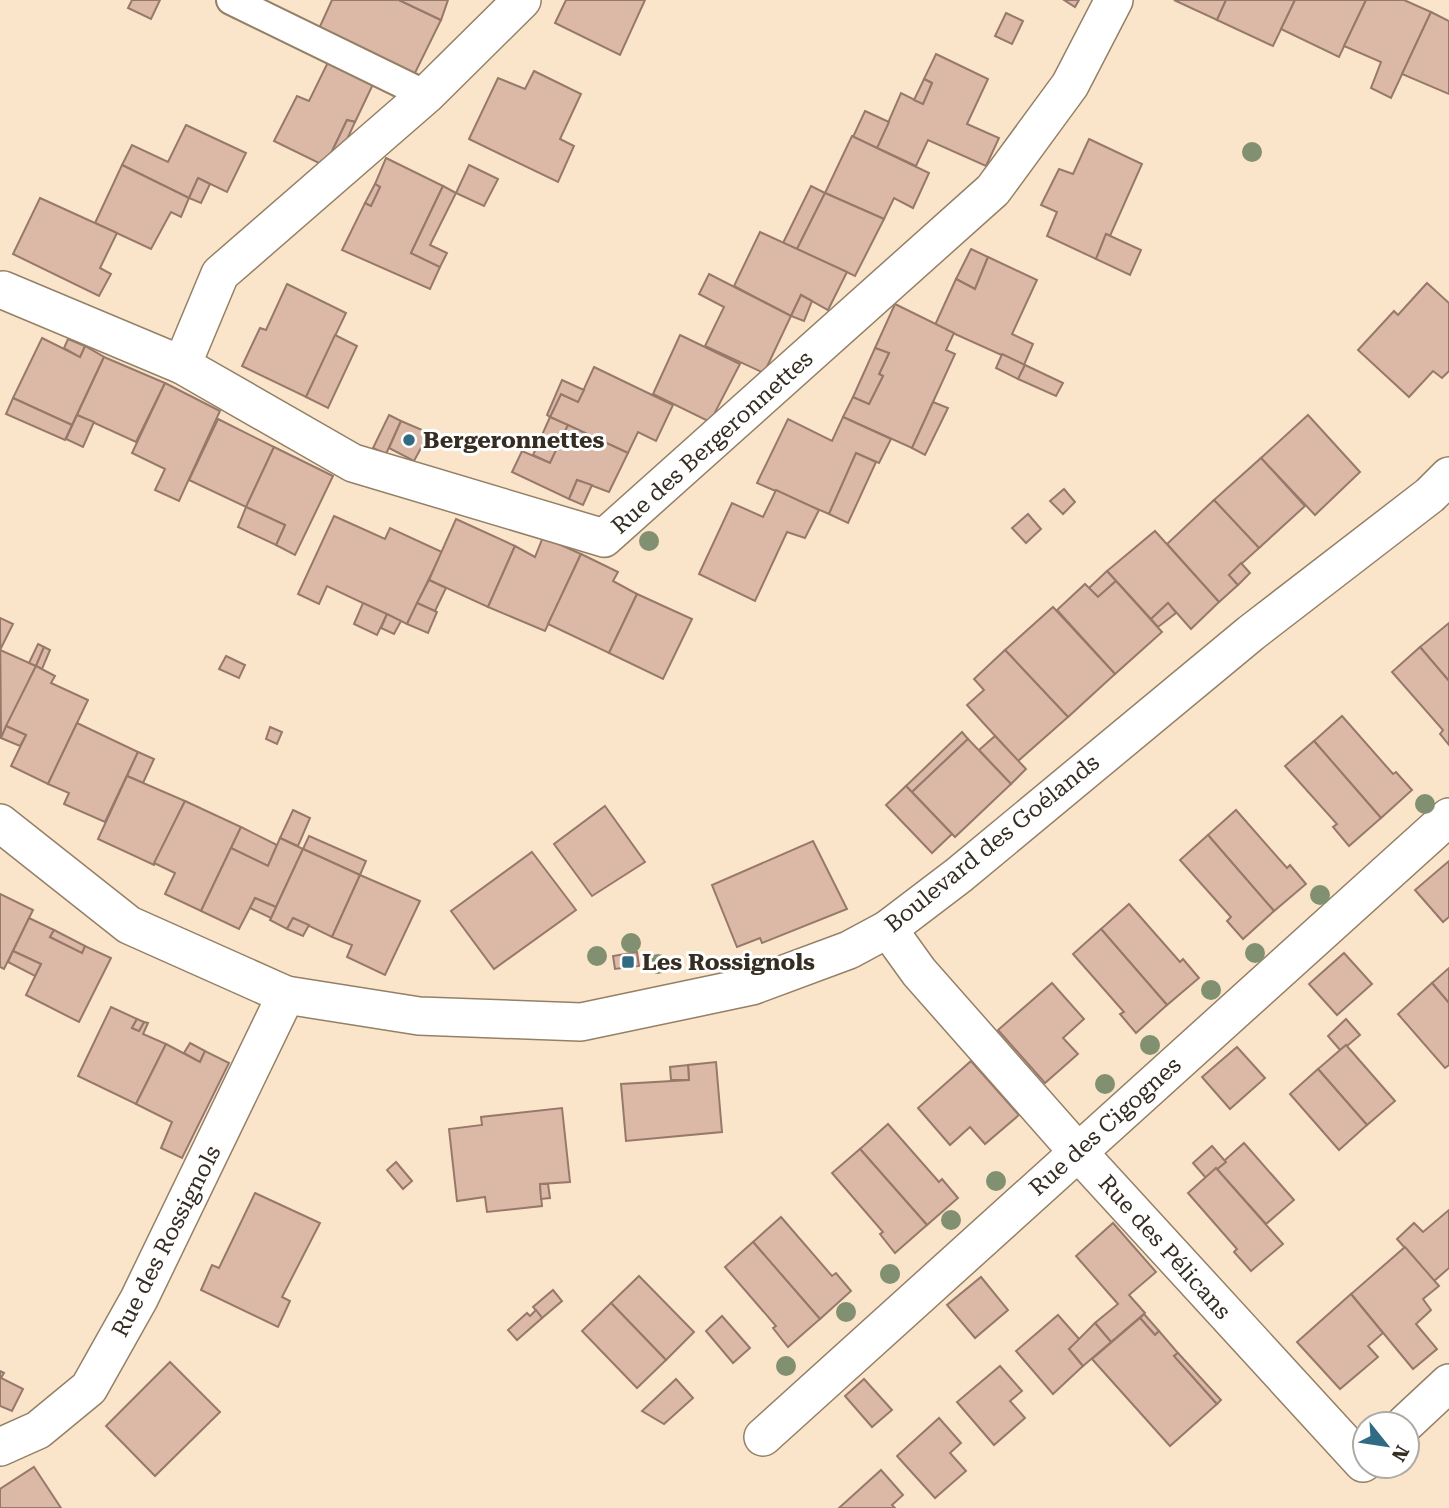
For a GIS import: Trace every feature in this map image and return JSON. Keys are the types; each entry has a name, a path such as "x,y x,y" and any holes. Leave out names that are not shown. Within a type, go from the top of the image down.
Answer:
{"street":[{"path":"231,0 426,95"},
{"path":"182,365 220,274 426,95 516,10 522,0"},
{"name":"Rue des Bergeronnettes","path":"3,290 182,365 353,463 604,538 993,190 1070,85 1114,0"},
{"name":"Boulevard des Goélands","path":"0,823 129,925 286,995 419,1016 581,1022 752,986 849,950 888,929 959,875 1251,633 1430,495 1449,476"},
{"name":"Rue des Cigognes","path":"763,1437 1449,817"},
{"name":"Rue des Pélicans","path":"888,929 919,972 1077,1151 1351,1450"},
{"name":"Rue des Rossignols","path":"0,1447 38,1430 89,1388 139,1299 286,995"},
{"path":"1420,1410 1449,1383"}],"building":[{"path":"132,0 160,0 151,19 128,8"},
{"path":"332,0 399,0 441,20 413,77 317,33"},
{"path":"399,0 448,0 441,20"},
{"path":"566,0 645,0 620,55 555,23"},
{"path":"1064,0 1079,0 1075,7"},
{"path":"1174,0 1226,0 1217,20"},
{"path":"1226,0 1295,0 1273,46 1217,20"},
{"path":"1295,0 1366,0 1339,57 1281,29"},
{"path":"1366,0 1404,0 1431,12 1391,98 1371,88 1381,62 1344,46"},
{"path":"1431,12 1449,21 1449,94 1402,74"},
{"path":"1006,13 1023,21 1012,44 995,36"},
{"path":"936,54 988,79 967,124 999,138 986,166 928,140 916,166 877,148 901,93 923,104 932,83 924,79"},
{"path":"331,56 376,78 355,122 347,120 325,166 274,141 297,96 309,101"},
{"path":"534,71 581,94 560,139 574,146 558,182 469,139 498,78 525,89"},
{"path":"924,79 932,83 923,104 914,100"},
{"path":"865,111 889,122 877,148 853,137"},
{"path":"347,120 355,122 333,170 325,166"},
{"path":"186,125 246,153 227,192 198,178 189,198 122,165 132,145 168,162"},
{"path":"852,136 929,173 913,208 894,198 884,219 825,193"},
{"path":"1089,139 1142,164 1110,236 1106,234 1096,259 1047,236 1057,212 1041,205 1059,169 1073,174"},
{"path":"386,158 443,186 411,253 440,267 430,289 342,250 365,203 371,206 380,187 375,184"},
{"path":"122,165 189,198 181,217 171,212 151,249 95,223"},
{"path":"469,165 498,179 484,206 456,193"},
{"path":"198,178 210,184 201,203 189,198"},
{"path":"375,184 380,187 371,206 365,203"},
{"path":"443,186 456,193 430,245 447,253 440,267 411,253"},
{"path":"811,186 825,193 797,249 783,243"},
{"path":"825,193 884,219 855,276 797,249"},
{"path":"40,198 117,233 100,268 111,274 99,296 13,254"},
{"path":"760,232 847,272 828,310 801,295 791,316 734,286"},
{"path":"1106,234 1141,250 1130,275 1096,259"},
{"path":"971,249 988,257 975,289 956,279"},
{"path":"988,257 1037,280 1012,334 1033,344 1024,365 935,325 956,279 975,289"},
{"path":"709,274 791,316 764,373 705,346 724,307 699,294"},
{"path":"1427,283 1449,303 1449,371 1442,378 1433,371 1409,397 1358,350 1394,311 1398,315"},
{"path":"287,284 346,313 306,397 242,366 260,328 266,330"},
{"path":"801,295 812,301 804,321 791,316"},
{"path":"895,304 954,333 946,350 955,354 912,448 843,417 853,397 869,404 883,376 879,374 889,353 875,348"},
{"path":"335,335 357,346 328,408 306,397"},
{"path":"680,335 740,364 710,422 653,394"},
{"path":"42,338 80,357 85,346 104,357 72,425 13,398"},
{"path":"68,339 85,346 80,357 64,348"},
{"path":"875,348 889,353 879,374 883,376 869,404 853,397"},
{"path":"1002,354 1025,365 1018,379 996,368"},
{"path":"104,357 165,383 136,442 77,415"},
{"path":"1025,365 1063,383 1056,396 1018,379"},
{"path":"594,367 673,405 656,441 638,432 628,453 550,417 561,394 578,402"},
{"path":"562,380 584,390 578,402 561,394 550,417 547,415"},
{"path":"165,383 220,411 179,501 155,490 165,469 132,453"},
{"path":"13,398 72,425 65,440 6,414"},
{"path":"933,402 948,408 925,455 912,448"},
{"path":"77,415 94,422 83,447 66,439"},
{"path":"389,415 401,421 386,454 373,448"},
{"path":"1308,415 1360,472 1315,515 1261,458"},
{"path":"550,417 568,425 550,463 533,455"},
{"path":"843,417 891,439 879,463 856,453 829,514 757,483 788,419 832,441"},
{"path":"218,419 274,447 246,507 189,480"},
{"name":"Bergeronnettes","path":"401,421 429,433 414,461 389,448"},
{"path":"568,425 628,453 609,492 577,480 569,499 512,472 522,451 550,463"},
{"path":"274,447 333,476 295,555 276,545 285,525 246,507"},
{"path":"856,453 876,462 848,523 829,514"},
{"path":"1261,458 1305,506 1259,548 1214,500"},
{"path":"577,480 592,485 583,505 569,499"},
{"path":"1064,489 1075,502 1063,514 1050,501"},
{"path":"776,490 819,510 805,538 787,532 755,601 699,574 732,503 763,517"},
{"path":"1214,500 1259,548 1229,575 1238,585 1219,602 1167,544"},
{"path":"246,507 285,525 276,545 238,527"},
{"path":"1028,514 1041,529 1026,543 1012,528"},
{"path":"334,516 385,539 390,528 442,552 407,624 327,586 319,604 298,594"},
{"path":"456,519 515,546 488,607 429,580"},
{"path":"1155,531 1219,602 1191,629 1168,603 1151,619 1107,571"},
{"path":"543,537 581,554 545,631 488,607 515,546 535,557"},
{"path":"581,554 618,572 613,581 637,594 609,653 548,624"},
{"path":"1241,563 1250,573 1238,585 1229,575"},
{"path":"1107,571 1116,581 1098,597 1089,588"},
{"path":"429,580 446,588 435,611 417,603"},
{"path":"1116,581 1162,632 1115,674 1057,610 1085,584 1098,597"},
{"path":"637,594 692,619 663,679 609,653"},
{"path":"363,603 387,614 377,635 354,624"},
{"path":"417,603 437,612 428,633 407,624"},
{"path":"1168,603 1176,613 1158,627 1151,619"},
{"path":"1053,607 1115,674 1068,717 1005,650"},
{"path":"387,614 401,621 394,634 381,628"},
{"path":"0,618 13,624 0,649"},
{"path":"1449,623 1449,681 1420,647"},
{"path":"38,644 44,647 36,666 29,663"},
{"path":"44,647 50,650 42,669 36,666"},
{"path":"1420,647 1449,681 1449,745 1440,734 1443,730 1392,672"},
{"path":"0,650 36,666 1,738"},
{"path":"1005,650 1068,717 1018,761 967,705 984,690 974,679"},
{"path":"226,656 245,665 239,678 219,669"},
{"path":"36,666 55,676 51,683 88,700 48,784 11,766 26,735 6,726"},
{"path":"1342,716 1393,774 1396,772 1412,790 1381,818 1314,741"},
{"path":"77,723 138,752 105,822 64,804 69,793 48,784"},
{"path":"6,726 26,735 20,746 1,738"},
{"path":"270,727 282,732 277,744 266,739"},
{"path":"962,732 968,739 912,792 906,786"},
{"path":"995,736 1026,769 1011,784 979,750"},
{"path":"968,739 1011,784 955,837 912,792"},
{"path":"1314,741 1381,818 1349,846 1333,827 1337,824 1285,766"},
{"path":"138,752 154,759 143,783 127,776"},
{"path":"127,776 185,801 154,865 98,839"},
{"path":"906,786 952,834 932,853 886,805"},
{"path":"185,801 241,827 201,911 165,894 175,873 154,863"},
{"path":"605,806 645,862 592,896 554,844"},
{"path":"293,810 310,818 298,846 280,838"},
{"path":"1236,810 1287,868 1290,865 1306,884 1274,911 1208,835"},
{"path":"241,827 277,845 268,866 231,848"},
{"path":"1208,835 1274,911 1243,939 1227,921 1231,917 1180,860"},
{"path":"309,836 366,861 360,875 303,849"},
{"path":"280,838 303,849 276,907 255,898 239,929 201,911 231,848 268,866"},
{"path":"813,841 847,909 762,943 760,938 737,947 712,885"},
{"path":"303,849 360,875 332,937 293,918 287,929 270,920"},
{"path":"532,852 576,910 494,969 451,911"},
{"path":"1449,861 1449,917 1443,922 1415,890"},
{"path":"360,875 420,901 385,975 347,957 352,945 332,937"},
{"path":"0,894 33,910 4,969 0,967"},
{"path":"255,898 276,907 271,918 250,908"},
{"path":"1129,904 1180,962 1183,959 1199,978 1167,1005 1101,929"},
{"path":"29,918 54,930 50,937 82,953 85,946 111,958 79,1022 26,995 41,964 13,951"},
{"path":"293,918 309,925 303,936 287,929"},
{"path":"1101,929 1167,1005 1136,1033 1120,1014 1124,1012 1073,954"},
{"path":"54,930 85,946 82,953 50,937"},
{"path":"13,951 41,964 35,976 8,962"},
{"path":"637,952 639,966 615,969 613,956"},
{"path":"1344,953 1372,984 1337,1015 1309,984"},
{"path":"1449,968 1449,1003 1432,983"},
{"path":"1052,983 1084,1019 1063,1038 1078,1054 1045,1083 998,1030"},
{"path":"1432,983 1449,1003 1449,1065 1445,1068 1398,1014"},
{"path":"111,1007 137,1019 132,1028 139,1031 144,1022 148,1023 143,1034 166,1044 136,1104 78,1076"},
{"path":"137,1019 144,1022 139,1031 132,1028"},
{"path":"1346,1019 1360,1035 1341,1051 1328,1036"},
{"path":"190,1043 205,1051 200,1062 184,1053"},
{"path":"166,1044 200,1062 205,1051 229,1063 182,1158 161,1148 172,1122 136,1104"},
{"path":"1346,1045 1395,1101 1367,1125 1318,1069"},
{"path":"1237,1047 1265,1078 1230,1109 1202,1077"},
{"path":"971,1061 1019,1115 985,1144 970,1127 950,1145 918,1108"},
{"path":"716,1062 722,1132 626,1141 621,1084 689,1080 688,1065"},
{"path":"688,1065 689,1080 671,1080 670,1067"},
{"path":"1318,1069 1367,1125 1339,1150 1290,1094"},
{"path":"562,1108 570,1182 540,1184 542,1206 487,1212 485,1197 457,1201 449,1129 482,1125 481,1117"},
{"path":"888,1124 939,1182 942,1179 958,1198 927,1225 860,1149"},
{"path":"1244,1143 1294,1200 1266,1224 1216,1168"},
{"path":"1212,1146 1226,1162 1206,1178 1193,1163"},
{"path":"860,1149 927,1225 895,1253 880,1234 883,1232 832,1173"},
{"path":"396,1162 412,1181 403,1189 387,1170"},
{"path":"1216,1168 1283,1244 1251,1271 1234,1252 1237,1249 1188,1193"},
{"path":"540,1184 548,1184 550,1198 541,1199"},
{"path":"255,1193 320,1223 282,1297 290,1301 278,1327 201,1290 212,1265 219,1268"},
{"path":"1449,1210 1449,1268 1434,1281 1397,1239 1414,1223 1423,1232"},
{"path":"781,1217 832,1276 836,1273 851,1291 820,1319 753,1242"},
{"path":"1113,1223 1156,1272 1129,1295 1145,1313 1111,1342 1095,1323 1118,1304 1076,1256"},
{"path":"753,1242 820,1319 788,1347 773,1328 776,1326 725,1267"},
{"path":"1405,1247 1439,1286 1423,1299 1431,1310 1416,1324 1437,1349 1413,1369 1351,1294"},
{"path":"639,1276 694,1332 666,1360 611,1303"},
{"path":"981,1277 1008,1310 975,1338 947,1305"},
{"path":"553,1290 562,1301 542,1318 533,1307"},
{"path":"1351,1294 1383,1333 1368,1346 1378,1357 1340,1389 1297,1342"},
{"path":"611,1303 666,1360 637,1388 582,1331"},
{"path":"536,1310 542,1318 517,1340 508,1330 527,1313 530,1316"},
{"path":"1144,1314 1159,1331 1155,1335 1140,1318"},
{"path":"1058,1315 1080,1340 1069,1349 1083,1366 1053,1394 1016,1351"},
{"path":"722,1316 750,1348 733,1363 706,1331"},
{"path":"1140,1318 1155,1335 1159,1331 1178,1353 1174,1356 1217,1404 1170,1446 1092,1359"},
{"path":"1095,1323 1111,1342 1083,1366 1069,1349"},
{"path":"1178,1353 1221,1400 1217,1404 1174,1356"},
{"path":"170,1362 220,1412 155,1476 106,1426"},
{"path":"1000,1366 1022,1391 1010,1401 1025,1418 994,1445 957,1402"},
{"path":"0,1371 4,1373 1,1378 23,1389 12,1411 0,1406"},
{"path":"676,1379 693,1398 664,1424 642,1411"},
{"path":"864,1379 892,1410 872,1427 845,1396"},
{"path":"939,1418 961,1443 950,1453 966,1471 935,1498 897,1456"},
{"path":"34,1467 61,1508 0,1508 0,1489"},
{"path":"881,1470 903,1495 892,1505 895,1508 839,1508"}],"place":[{"name":"Bergeronnettes","path":"409,440"},
{"name":"Les Rossignols","path":"628,962"}]}
